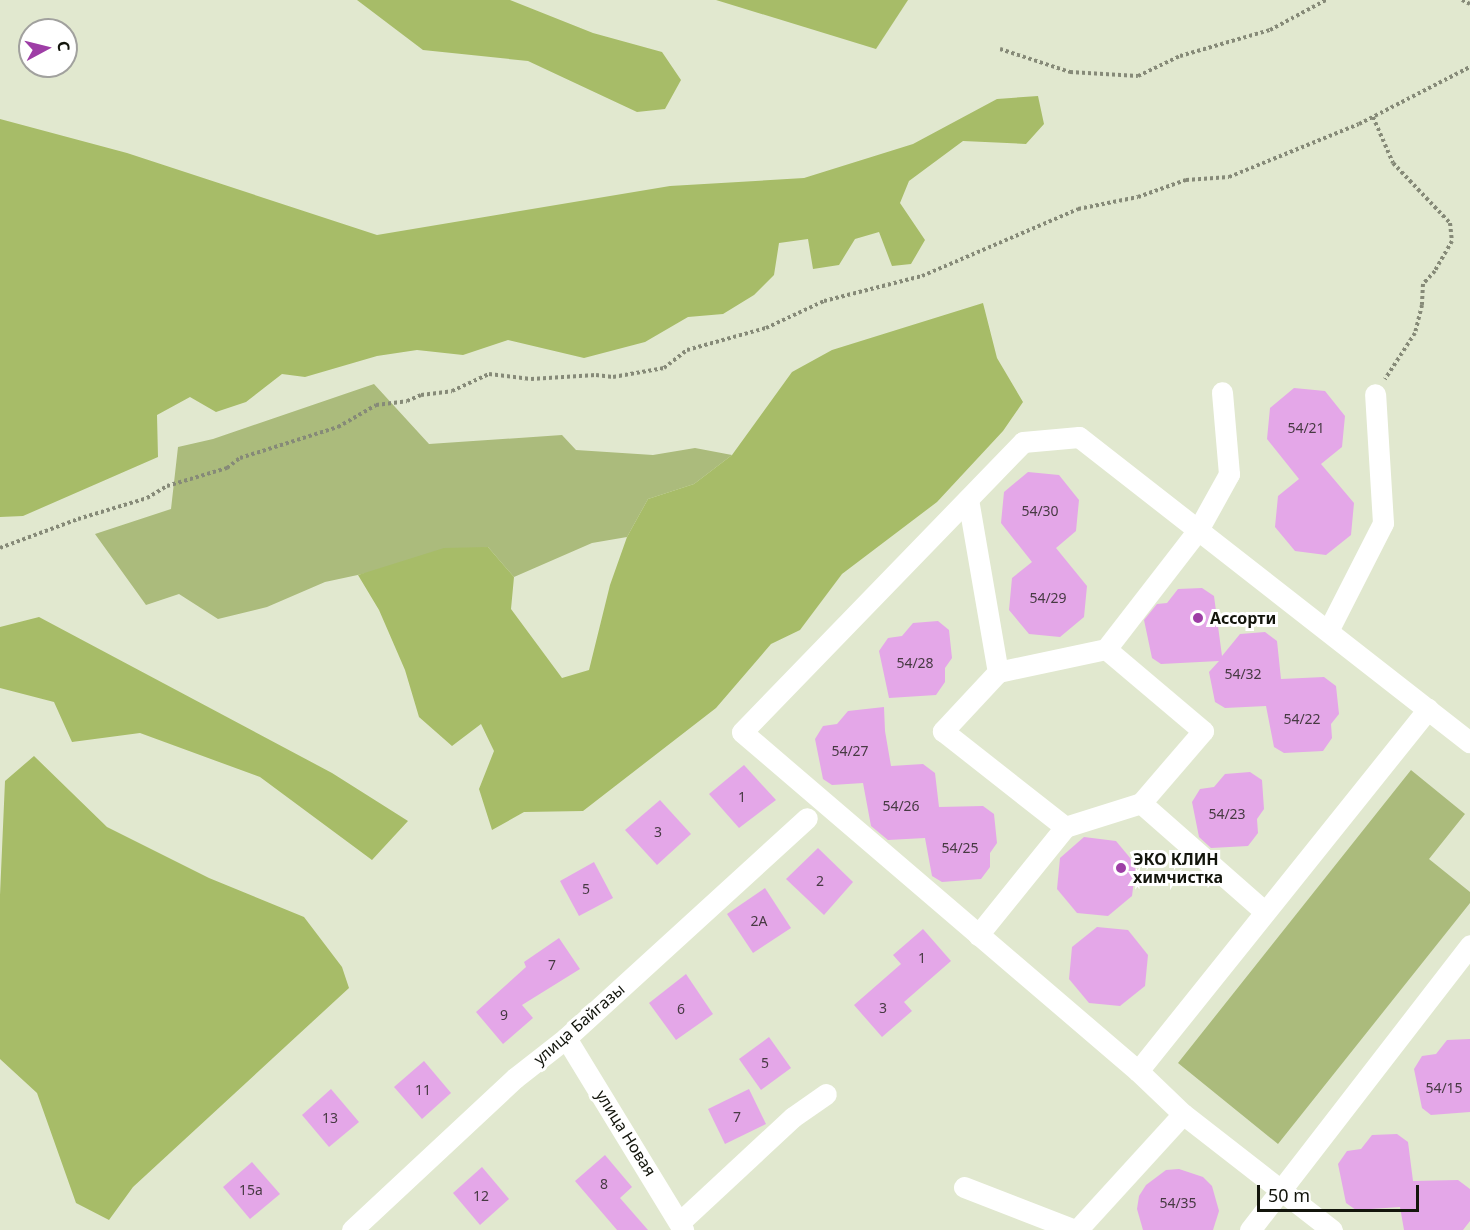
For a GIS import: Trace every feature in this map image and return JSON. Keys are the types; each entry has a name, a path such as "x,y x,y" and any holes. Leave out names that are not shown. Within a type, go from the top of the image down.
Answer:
{"street":[{"path":"1065,827 943,730 998,672 1106,649 1198,530 1229,474 1222,392"},
{"path":"1328,631 1383,523 1375,394"},
{"path":"1332,1230 1184,1114 1138,1071 741,732 1023,442 1079,437 1470,742"},
{"path":"968,499 998,672"},
{"path":"978,935 1065,827 1140,803 1203,731 1106,649"},
{"path":"1138,1071 1428,709"},
{"path":"1140,803 1265,912"},
{"name":"улица Байгазы","path":"352,1230 515,1078 566,1038 807,818"},
{"path":"1250,1230 1470,945"},
{"name":"улица Новая","path":"566,1038 682,1226"},
{"path":"682,1226 793,1117 826,1095"},
{"path":"964,1187 1076,1230 1184,1114"}],"path":[{"path":"1000,50 1070,72 1138,76 1180,56 1270,30 1326,0"},
{"path":"1462,0 1470,4"},
{"path":"0,548 78,519 147,498 167,486 227,468 240,458 338,427 376,405 407,402 421,394 452,390 489,374 531,379 596,375 613,377 664,368 687,350 766,328 824,301 922,276 1078,209 1138,197 1186,180 1229,177 1373,117 1470,67"},
{"path":"1373,117 1393,163 1450,223 1452,241 1435,271 1423,285 1422,305 1415,333 1375,394"}],"green space":[{"path":"357,0 510,0 593,33 662,52 681,80 665,109 637,112 528,61 423,50"},
{"path":"716,0 908,0 876,49"},
{"path":"1038,96 1044,124 1026,144 963,141 909,181 900,203 925,240 911,264 892,266 879,232 855,239 839,265 813,269 808,239 779,243 774,275 754,295 723,314 688,317 645,342 584,358 508,340 463,355 417,350 377,356 305,377 282,374 246,402 216,412 190,397 157,415 158,457 23,516 0,517 0,119 127,153 377,235 670,186 804,178 913,144 997,99"},
{"path":"983,303 997,358 1023,402 1003,431 937,502 842,574 800,630 771,644 716,708 583,811 524,812 492,830 479,789 494,751 481,724 452,746 419,717 405,670 379,610 358,575 444,548 488,547 514,577 511,609 562,678 589,670 610,585 627,537 648,499 694,484 732,455 792,372 832,350"},
{"path":"374,384 429,444 562,435 576,450 653,455 695,448 732,455 694,484 648,499 627,537 592,543 514,577 488,547 325,582 267,607 218,619 179,594 146,605 95,534 171,509 178,447 213,439"},
{"path":"39,617 332,773 408,821 372,860 260,777 140,733 72,742 54,702 0,688 0,627"},
{"path":"34,756 107,827 209,878 304,917 342,967 349,988 133,1187 109,1220 76,1203 37,1093 0,1059 0,895 5,781"},
{"path":"1411,770 1465,814 1429,859 1470,892 1470,903 1278,1144 1178,1063"}],"building":[{"path":"1294,388 1325,391 1345,416 1342,447 1321,464 1354,503 1351,535 1326,555 1295,551 1275,527 1278,496 1299,479 1267,439 1270,408"},
{"path":"1028,472 1059,475 1079,500 1076,531 1056,548 1087,586 1084,617 1060,637 1029,634 1009,610 1012,578 1032,562 1001,523 1004,492"},
{"path":"1202,588 1214,596 1222,656 1240,634 1265,632 1277,641 1281,679 1324,677 1336,686 1339,714 1331,724 1332,738 1323,751 1284,753 1274,747 1266,706 1225,708 1215,702 1209,672 1219,661 1161,664 1152,658 1144,620 1157,604 1167,603 1178,589"},
{"path":"938,621 949,630 952,658 945,668 945,682 936,695 889,698 879,651 888,638 902,636 913,623"},
{"path":"884,707 885,731 891,766 923,764 935,773 939,807 983,806 994,814 997,843 990,853 990,867 981,879 942,882 932,876 925,838 888,840 871,826 863,783 832,785 823,779 815,739 823,726 837,724 848,711"},
{"path":"744,765 776,800 739,828 709,794"},
{"path":"1250,772 1262,780 1264,809 1257,819 1258,833 1248,846 1211,848 1199,837 1192,802 1200,789 1214,787 1225,774"},
{"path":"660,800 691,834 657,865 625,830"},
{"path":"1084,837 1116,841 1136,865 1132,896 1108,916 1077,913 1057,889 1060,858"},
{"path":"818,848 853,882 824,915 786,879"},
{"path":"594,862 613,898 579,916 560,881"},
{"path":"765,888 791,928 753,953 727,914"},
{"path":"1097,927 1128,930 1148,955 1145,986 1120,1006 1089,1003 1069,979 1072,947"},
{"path":"923,929 951,961 904,1002 912,1011 882,1037 854,1005 901,964 893,955"},
{"path":"559,938 580,969 522,1005 533,1018 503,1044 476,1012 526,967 524,962"},
{"path":"686,974 713,1014 676,1040 649,1003"},
{"path":"769,1037 791,1068 761,1090 739,1059"},
{"path":"1470,1039 1470,1112 1431,1115 1422,1108 1414,1069 1422,1056 1436,1054 1447,1040"},
{"path":"424,1061 451,1093 422,1119 394,1087"},
{"path":"331,1089 359,1122 329,1147 302,1115"},
{"path":"749,1089 766,1124 725,1144 708,1109"},
{"path":"1397,1134 1408,1142 1413,1181 1458,1180 1470,1189 1470,1221 1463,1230 1404,1230 1400,1207 1356,1210 1346,1203 1338,1164 1347,1151 1361,1149 1372,1135"},
{"path":"605,1155 632,1187 620,1198 648,1230 617,1230 575,1181"},
{"path":"252,1162 280,1194 250,1219 223,1187"},
{"path":"482,1167 509,1199 480,1225 453,1193"},
{"path":"1179,1169 1203,1177 1212,1186 1219,1211 1213,1230 1143,1230 1137,1209 1139,1196 1146,1185 1166,1170"}],"place":[{"name":"Ассорти","path":"1198,618"},
{"name":"ЭКО КЛИН химчистка","path":"1121,868"}]}
